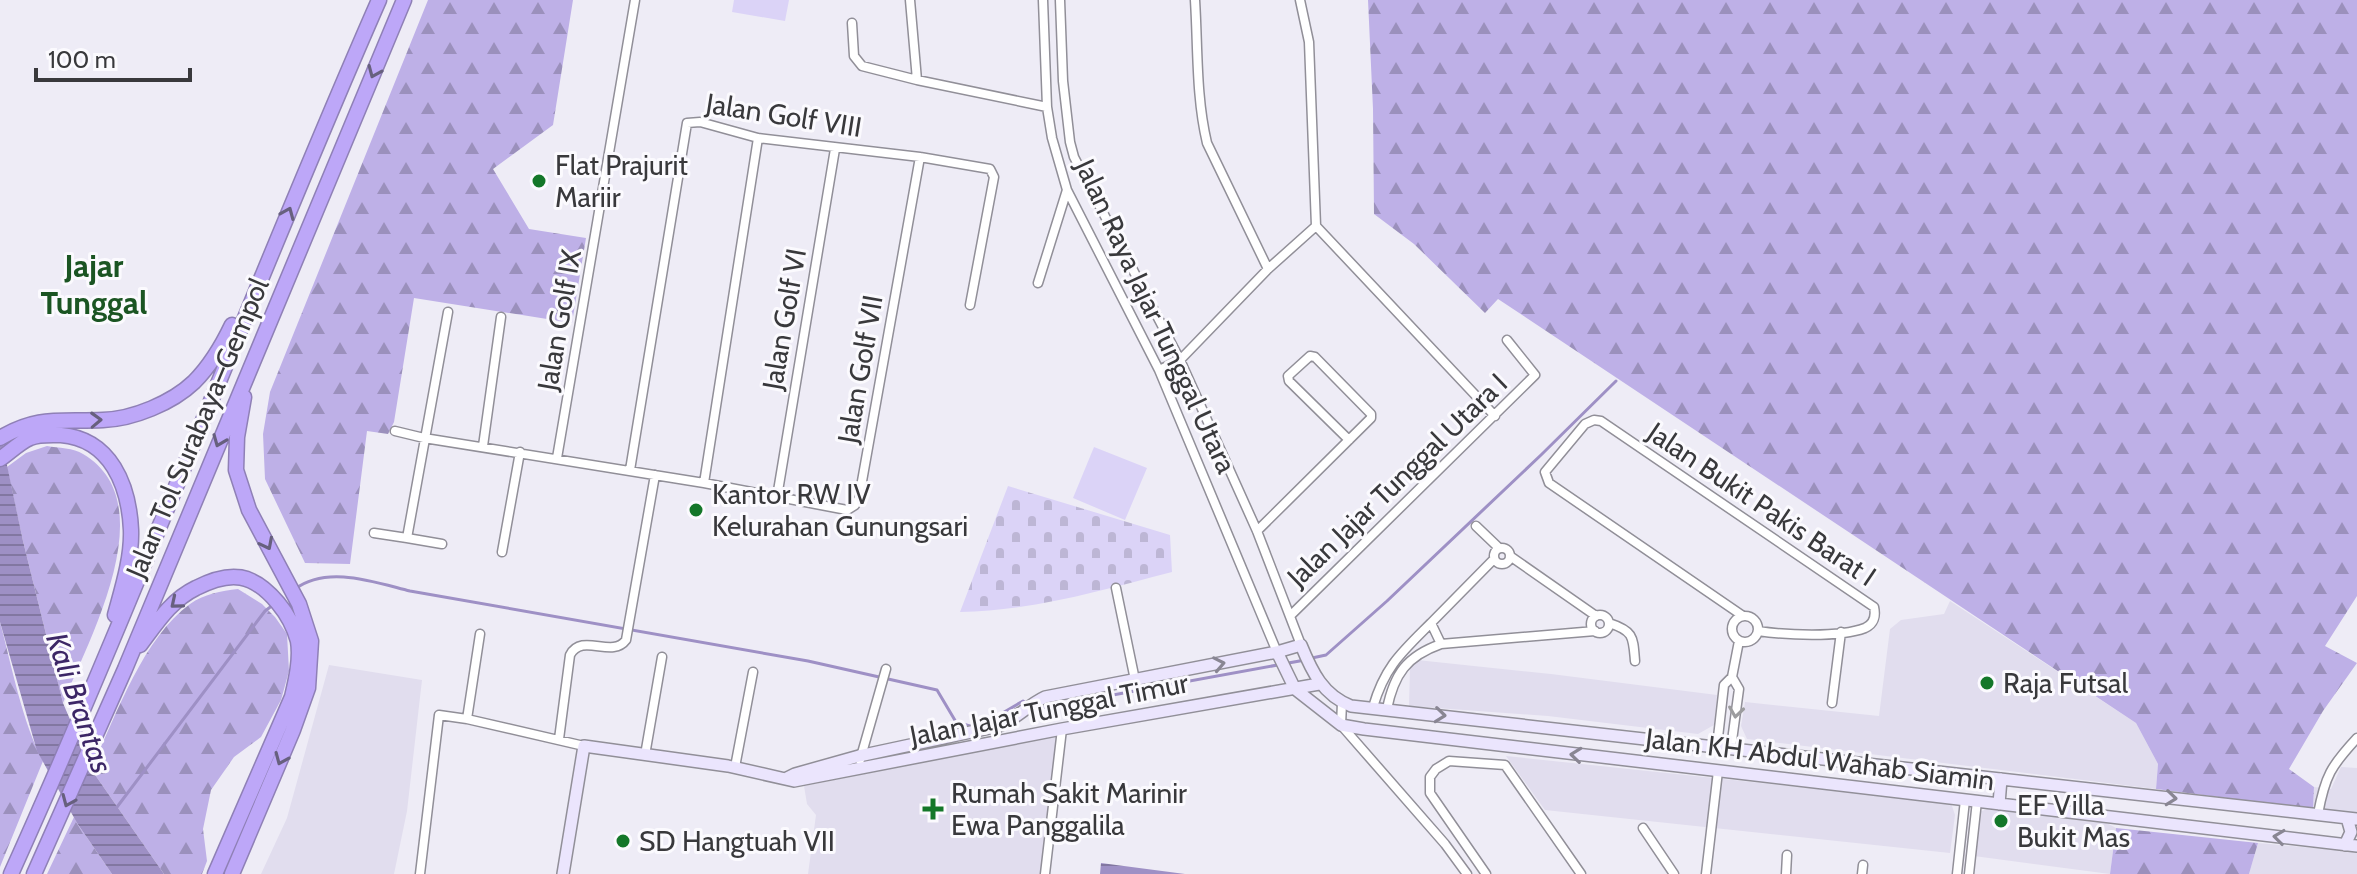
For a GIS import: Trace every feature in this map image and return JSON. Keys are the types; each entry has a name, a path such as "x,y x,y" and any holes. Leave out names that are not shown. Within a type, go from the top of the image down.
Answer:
{"highway":[{"name":"Jalan Tol Surabaya–Gempol","path":"11,874 99,674 276,239 379,0"},
{"name":"Jalan Tol Surabaya–Gempol","path":"34,874 125,669 404,0"},
{"path":"0,438 19,426 34,422 108,420 138,413 166,401 193,383 218,352 276,239"},
{"path":"215,874 283,721 297,676 298,644 294,610 285,580 249,510 236,470 237,437 247,385 284,284"},
{"path":"0,459 30,438 59,435 87,441 105,453 120,474 129,503 132,534 124,582 99,674"},
{"path":"125,669 169,607 194,588 229,576 262,585 294,610 311,641 308,688 232,874"}],"main road":[{"name":"Jalan Jajar Tunggal Timur","path":"584,746 735,767 794,781 999,726 1045,697 1302,649"},
{"name":"Jalan Raya Jajar Tunggal Utara","path":"1302,649 1318,681"},
{"name":"Jalan Raya Jajar Tunggal Utara","path":"1278,655 1294,687"},
{"name":"Jalan Jajar Tunggal Timur","path":"860,763 1318,681"},
{"path":"1318,681 1342,703"},
{"path":"1294,687 1341,725"},
{"name":"Jalan KH Abdul Wahab Siamin","path":"1342,703 2352,819"},
{"name":"Jalan KH Abdul Wahab Siamin","path":"1341,725 2351,846"},
{"path":"1624,759 1630,748 1626,736"},
{"path":"1656,763 1652,750 1659,739"},
{"path":"563,874 584,746"},
{"path":"1999,804 2001,779"},
{"path":"2351,846 2352,819"}],"street":[{"name":"Jalan Golf IX","path":"557,458 635,0"},
{"path":"910,0 917,80"},
{"name":"Jalan Raya Jajar Tunggal Utara","path":"1043,0 1047,107 1067,190 1159,370 1278,655"},
{"name":"Jalan Raya Jajar Tunggal Utara","path":"1060,0 1063,81 1074,157 1180,360 1257,531 1302,649"},
{"path":"1195,0 1198,79 1207,143 1268,269"},
{"path":"1300,0 1309,42 1316,226 1495,416"},
{"path":"852,23 853,49 858,62 869,68 1047,107"},
{"name":"Jalan Golf VIII","path":"630,470 685,126 690,122 758,138 920,157 990,169 994,177 970,305"},
{"path":"704,483 758,138"},
{"name":"Jalan Golf VI","path":"777,497 835,149"},
{"name":"Jalan Golf VII","path":"395,431 847,510 859,498 920,157"},
{"path":"1038,283 1067,190"},
{"path":"1159,370 1180,360 1268,269 1316,226"},
{"path":"407,538 448,312"},
{"path":"483,446 501,317"},
{"name":"Jalan Jajar Tunggal Utara I","path":"1291,615 1535,375 1507,340"},
{"path":"1257,531 1349,440 1371,418 1371,414 1315,357 1310,356 1288,376 1289,381 1349,440"},
{"name":"Jalan Bukit Pakis Barat I","path":"1743,616 1549,483 1545,472 1585,424 1601,421 1874,607 1876,615 1866,628 1841,632 1785,635 1758,631"},
{"path":"502,552 520,452"},
{"path":"559,739 573,649 581,645 617,648 626,640 655,475"},
{"path":"1476,526 1499,548 1506,548 1510,556 1596,616 1607,618 1609,623 1629,633 1633,639 1635,661"},
{"path":"374,533 442,544"},
{"path":"1373,707 1380,683 1391,664 1494,559 1499,548"},
{"path":"1494,559 1502,564 1508,562 1510,556"},
{"path":"1116,588 1135,680"},
{"path":"1595,631 1591,623 1596,616"},
{"path":"1743,616 1751,617 1756,623 1758,631 1751,641 1739,641 1733,635 1732,627 1743,616"},
{"path":"1431,623 1441,644"},
{"path":"1387,709 1392,686 1411,659 1422,651 1441,644 1603,632 1609,623"},
{"path":"1832,703 1841,632"},
{"path":"467,719 480,634"},
{"path":"1717,746 1724,685 1732,677 1739,641"},
{"path":"645,755 662,657"},
{"path":"860,763 886,669"},
{"path":"735,767 753,672"},
{"path":"1731,748 1739,689 1732,677"},
{"path":"1342,703 1341,725 1445,844 1467,874"},
{"path":"420,874 439,715 584,746"},
{"path":"1045,874 1062,729"},
{"path":"2318,814 2328,773 2357,738"},
{"path":"1486,874 1430,793 1430,777 1445,762 1505,765 1581,874"},
{"path":"1706,874 1718,771"},
{"path":"1971,801 1970,871 1957,871 1971,801"},
{"path":"1643,828 1674,874"},
{"path":"1786,874 1787,855"}],"shaded area":[{"path":"0,432 63,703 91,769 164,874 112,874 77,823 37,751 0,622"},
{"path":"1950,601 2136,723 2158,764 2156,789 1747,739 1741,726 1745,702 1879,716 1890,629 1901,620 1944,614"},
{"path":"1417,660 1717,695 1714,725 1698,734 1548,716 1409,706 1410,669"},
{"path":"329,665 422,680 407,811 394,874 261,874 287,818"},
{"name":"Rumah Sakit Marinir Ewa Panggalila","path":"1062,735 1047,874 808,874 816,815 807,804 804,786"},
{"path":"1506,756 1951,803 1955,815 1950,853 1545,810"},
{"path":"2341,767 2357,768 2357,814 2313,809 2314,787 2331,789"},
{"path":"1993,807 2103,821 2116,828 2110,874 1974,856 1979,812"},
{"path":"2258,843 2357,852 2357,874 2249,874"},
{"path":"1101,863 1185,874 1100,874"}],"green space":[{"path":"428,0 573,0 553,125 493,169 529,229 586,238 572,323 414,298 394,422 388,434 367,431 350,564 305,563 265,479 263,434 270,392"},
{"path":"734,0 789,0 785,21 732,12"},
{"path":"1368,0 2357,0 2357,596 2325,646 2357,663 2323,711 2289,769 2314,787 2313,809 2156,789 2158,764 2136,723 1498,299 1485,313 1414,244 1374,214"},
{"path":"47,446 83,454 107,476 118,504 120,537 114,572 89,644 63,703 7,467 26,453"},
{"path":"1094,447 1147,468 1125,520 1073,498"},
{"path":"1008,486 1170,535 1172,572 1041,604 960,612"},
{"path":"238,589 262,604 287,634 289,671 281,700 261,737 234,757 211,790 203,829 207,861 202,874 164,874 91,769 132,680 158,637 173,619 195,601"},
{"path":"0,622 24,712 43,761 0,867"},
{"path":"74,817 77,823 112,874 47,874"},
{"path":"2116,828 2258,843 2249,874 2110,874"}],"waterway":[{"path":"1312,658 1326,655 1387,601 1616,381"},
{"path":"295,589 321,578 366,580 410,591 808,661 937,690 956,722 970,726 994,718 1023,701 1027,704"},
{"path":"114,811 265,611 273,605"},
{"path":"1034,708 1305,660"}],"place":[{"name":"Flat Prajurit Mariir","path":"539,181"},
{"name":"Kantor RW IV Kelurahan Gunungsari","path":"696,510"},
{"name":"Raja Futsal","path":"1987,683"},
{"name":"Rumah Sakit Marinir Ewa Panggalila","path":"933,809"},
{"name":"EF Villa Bukit Mas","path":"2001,821"},
{"name":"SD Hangtuah VII","path":"623,841"}],"district":[{"name":"Jajar Tunggal","path":"94,284"}],"water label":[{"name":"Kali Brantas","path":"79,703"}]}
